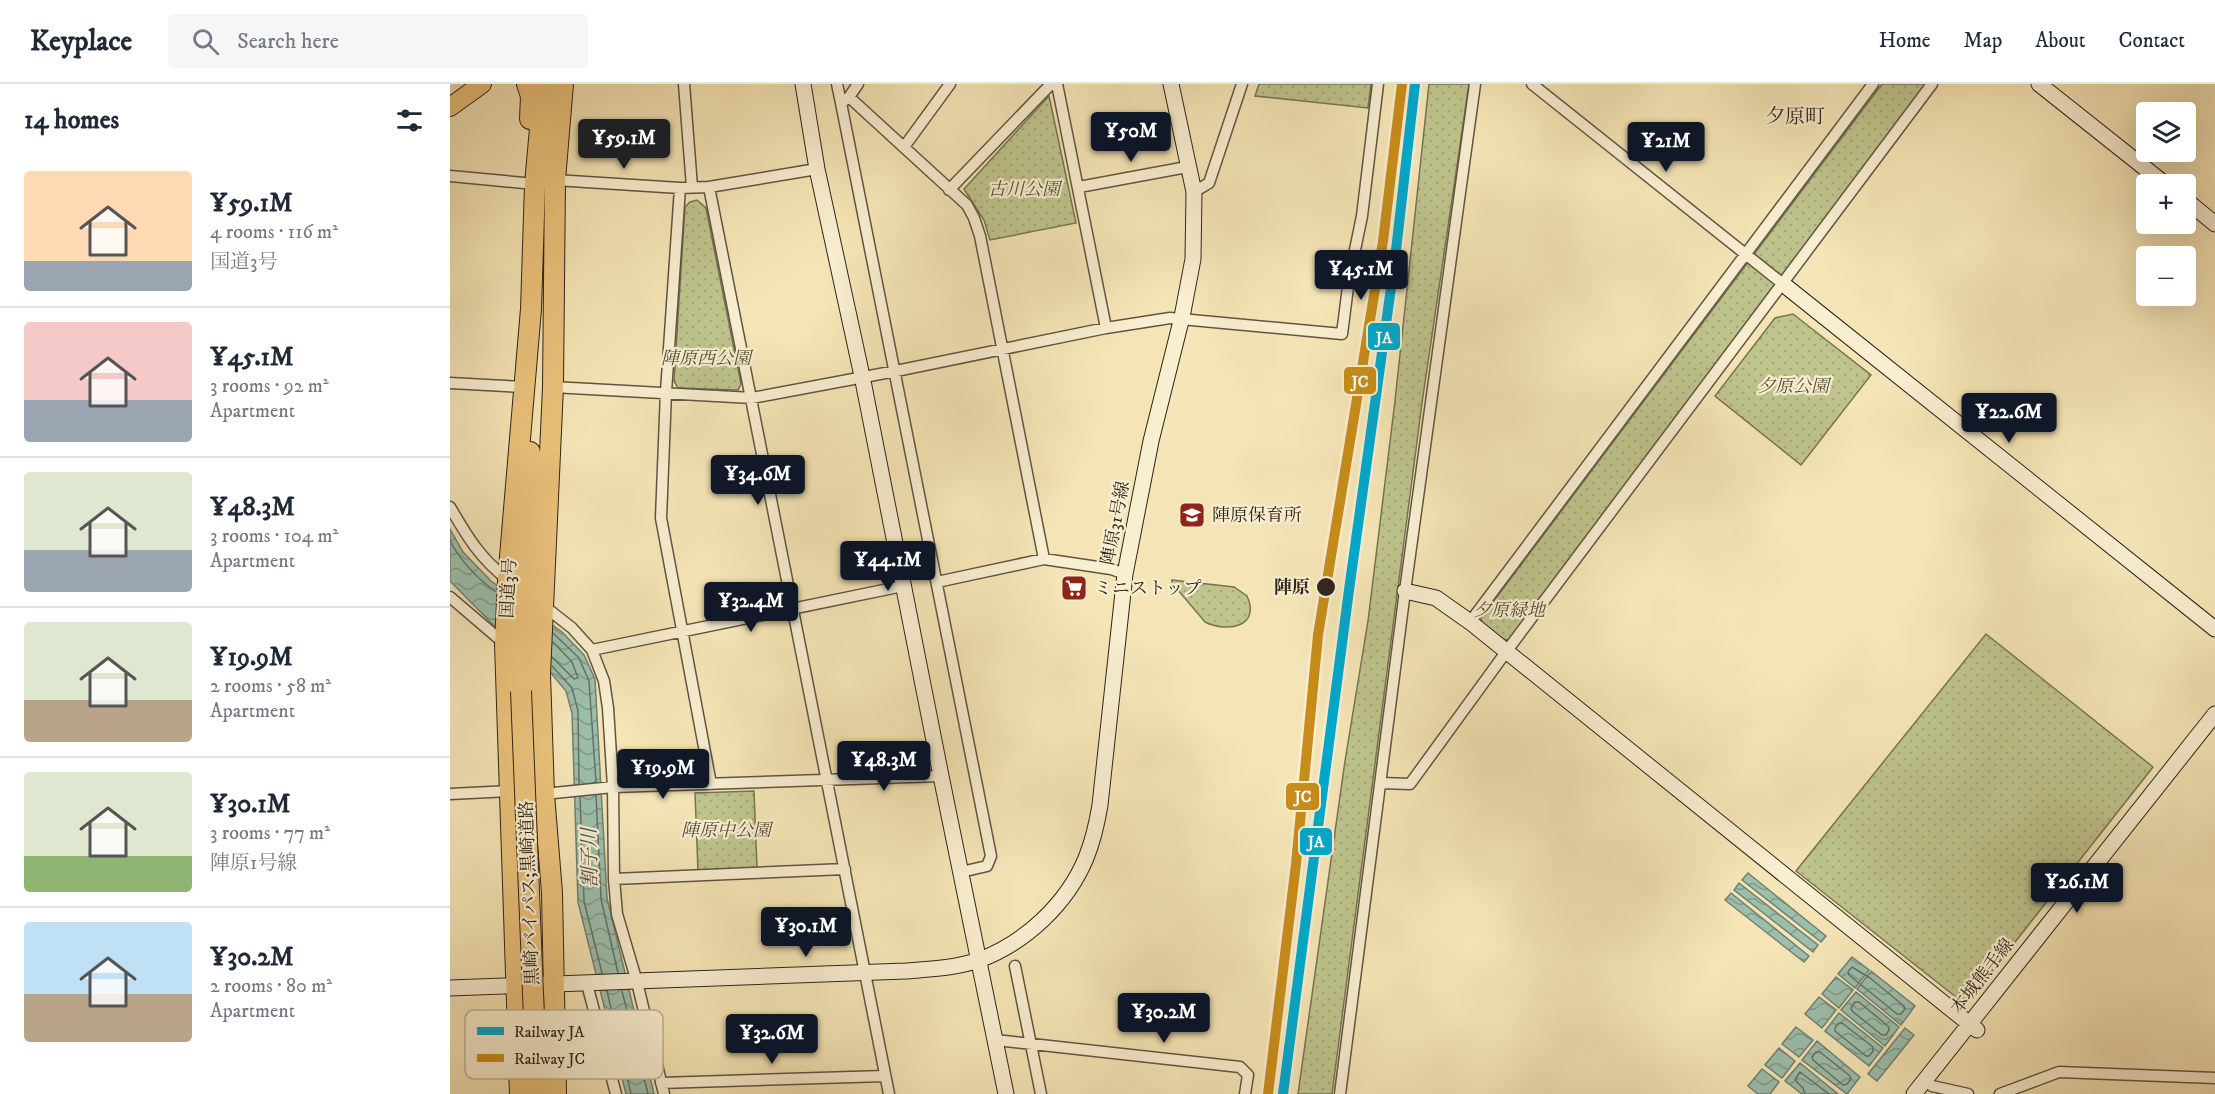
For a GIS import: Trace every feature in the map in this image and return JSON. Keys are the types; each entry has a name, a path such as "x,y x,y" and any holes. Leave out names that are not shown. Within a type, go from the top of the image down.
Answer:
{"highway":[{"path":"527,84 531,96 530,138 535,184"},
{"name":"国道3号","path":"517,1010 505,640 513,588 524,387 531,309 535,184 544,84"},
{"name":"国道3号","path":"554,1010 552,893 544,794 528,681 544,611 553,387 555,180 563,84"},
{"path":"513,588 528,681"},
{"name":"黒崎バイパス;黒崎道路","path":"528,681 536,1010"},
{"name":"国道3号","path":"519,1079 520,1094"},
{"name":"黒崎バイパス;黒崎道路","path":"538,1079 538,1094"},
{"name":"国道3号","path":"556,1079 556,1094"}],"main road":[{"path":"450,107 482,84"}],"street":[{"path":"684,84 692,187"},
{"path":"803,84 817,169 862,376 1006,1094"},
{"path":"837,84 845,100 991,856 987,866 961,872"},
{"path":"845,100 858,84"},
{"path":"904,147 950,84"},
{"path":"949,190 1051,84"},
{"path":"1057,84 1106,328"},
{"name":"陣原31号線","path":"450,988 944,968 978,960 1011,945 1033,928 1060,900 1074,882 1086,860 1095,832 1100,805 1125,574 1151,441 1182,317 1193,259 1194,192 1171,84"},
{"path":"1194,192 1209,183 1242,84"},
{"path":"553,387 752,398 1106,328 1182,317 1342,334 1349,279 1362,216 1378,84"},
{"path":"1340,1094 1405,591 1475,84"},
{"path":"1532,84 2215,629"},
{"path":"1470,622 1873,84"},
{"path":"1381,783 1410,784 1506,652 1932,84"},
{"path":"2039,84 2152,174"},
{"path":"845,100 904,147 967,206 974,218 980,236 1044,559"},
{"path":"1079,187 1187,167"},
{"path":"555,180 680,188 708,187 817,169"},
{"path":"450,176 535,184"},
{"path":"708,187 752,398 889,1094"},
{"path":"680,188 666,392 661,518 711,784"},
{"path":"2196,208 2215,224"},
{"path":"450,383 524,387"},
{"path":"450,507 469,540 489,565 513,588"},
{"path":"937,582 1044,559 1111,569 1125,574"},
{"path":"592,650 903,586"},
{"path":"1405,591 1436,598 1470,622 1973,1027"},
{"path":"450,597 505,640"},
{"path":"544,611 572,628 592,650 604,681 607,699 617,914 641,1010"},
{"name":"本城熊手線","path":"1929,1090 1973,1027 2215,714"},
{"name":"本城熊手線","path":"1914,1094 1973,1027 2215,729"},
{"path":"544,794 610,788 941,776"},
{"path":"450,794 510,792"},
{"path":"614,879 845,869"},
{"path":"1015,966 1041,1094"},
{"path":"590,983 596,1010"},
{"path":"996,1040 1240,1067 1248,1075 1245,1094"},
{"path":"2000,1094 2059,1072 2215,1078"},
{"path":"662,1089 885,1076"},
{"path":"612,1079 616,1094"},
{"path":"1929,1090 1968,1094"}],"green space":[{"path":"1259,84 1371,84 1368,108 1255,96"},
{"path":"1429,84 1469,84 1422,403 1332,1094 1298,1094 1345,761 1368,621 1395,401"},
{"name":"夕原緑地","path":"1882,84 1926,84 1512,637 1507,640 1503,639 1482,623 1481,618"},
{"name":"古川公園","path":"1049,96 1076,223 990,240 984,220 964,189"},
{"name":"陣原西公園","path":"697,200 706,208 741,384 738,390 678,388 674,381 685,207"},
{"name":"夕原公園","path":"1793,314 1871,375 1801,465 1715,396 1775,318"},
{"path":"1172,580 1234,587 1247,596 1250,606 1246,621 1232,627 1205,622 1172,583"},
{"path":"1986,634 2153,767 1971,998 1961,1001 1796,871"},
{"name":"陣原中公園","path":"754,791 757,868 698,871 695,793"}],"water":[{"name":"割子川","path":"450,529 463,552 491,581 562,632 584,655 595,679 607,898 634,1010 605,1010 578,902 572,713 566,691 551,673 505,637 450,581"},
{"path":"1748,873 1826,936 1821,942 1742,880"},
{"path":"1739,883 1818,945 1813,952 1734,890"},
{"path":"1731,893 1809,956 1804,962 1725,900"},
{"path":"1852,957 1869,970 1855,988 1838,974"},
{"path":"1871,971 1915,1006 1901,1025 1857,989"},
{"path":"1836,977 1853,990 1839,1008 1822,994"},
{"path":"1856,992 1899,1027 1885,1046 1841,1010"},
{"path":"1819,997 1836,1010 1822,1028 1805,1014"},
{"path":"1839,1013 1883,1048 1869,1066 1825,1031"},
{"path":"1796,1027 1813,1040 1799,1057 1782,1044"},
{"path":"1905,1028 1914,1035 1877,1081 1868,1074"},
{"path":"1817,1041 1860,1077 1847,1094 1802,1060"},
{"path":"1779,1048 1795,1061 1782,1078 1765,1065"},
{"path":"1800,1063 1838,1094 1802,1094 1785,1081"},
{"path":"1762,1069 1779,1082 1770,1094 1758,1094 1748,1086"},
{"path":"622,1079 650,1079 654,1094 626,1094"}],"rail line":[{"name":"JC","path":"1268,1094 1296,864 1318,635 1383,241 1402,84"},
{"name":"JA","path":"1283,1094 1395,259 1415,84"}],"place":[{"name":"陣原保育所","path":"1192,515"},
{"name":"陣原","path":"1326,587"},
{"name":"ミニストップ","path":"1074,588"}],"district":[{"name":"夕原町","path":"1795,116"}]}
